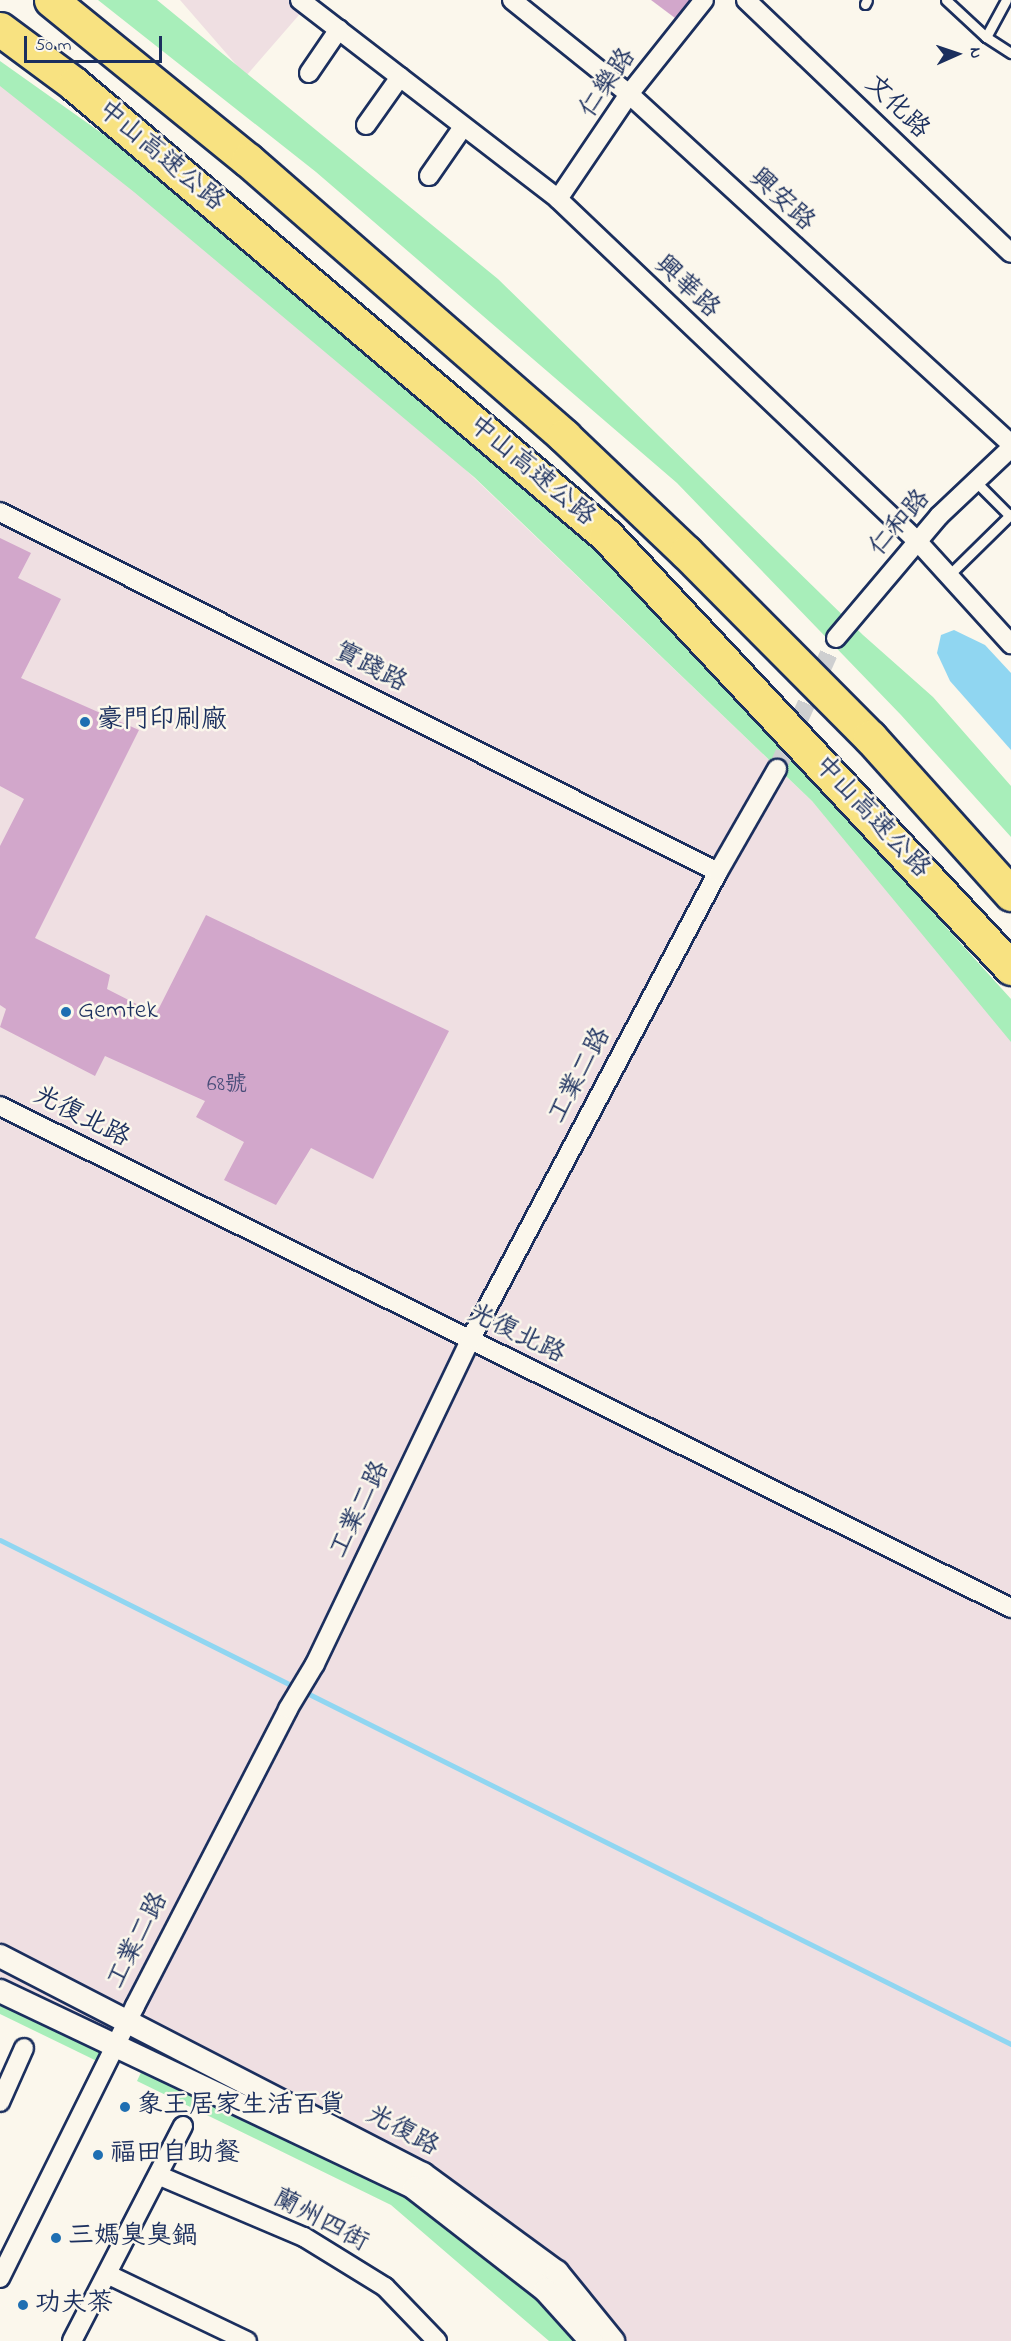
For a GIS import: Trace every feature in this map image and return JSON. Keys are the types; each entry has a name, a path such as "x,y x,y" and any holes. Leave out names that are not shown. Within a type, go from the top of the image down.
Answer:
{"highway":[{"name":"中山高速公路","path":"51,0 248,160 572,444 686,552 870,737 1011,894"},
{"name":"中山高速公路","path":"0,30 74,84 606,535 1011,968"}],"street":[{"name":"興華路","path":"300,0 558,199 919,543 1011,644"},
{"name":"興安路","path":"512,0 629,94 1011,446"},
{"name":"仁樂路","path":"558,199 604,136 629,94 704,0"},
{"name":"文化路","path":"746,0 1011,253"},
{"path":"309,73 339,29"},
{"path":"366,125 400,77"},
{"path":"429,176 463,127"},
{"name":"仁和路","path":"836,638 974,480 1011,446"},
{"name":"實踐路","path":"0,513 718,872"},
{"name":"工業二路","path":"0,2278 114,2047 288,1708 315,1664 470,1340 718,872 777,769"},
{"name":"光復北路","path":"0,1106 1011,1608"},
{"name":"光復路","path":"0,1956 423,2174 557,2272 613,2341"},
{"name":"光復路","path":"0,1990 114,2047 414,2188 545,2290 591,2341"},
{"path":"2,2093 24,2048"},
{"path":"72,2341 109,2275 183,2126"},
{"name":"蘭州四街","path":"160,2176 304,2237 386,2287 437,2341"},
{"path":"109,2275 247,2341"}],"lane":[{"path":"946,0 986,37 1011,53"},
{"path":"986,37 1006,0"},
{"path":"949,575 1010,515 974,480"}],"shaded area":[{"path":"180,0 312,0 246,76"},
{"path":"0,75 169,186 812,801 1011,1038 1011,2341 602,2341 413,2181 0,1977"}],"green space":[{"path":"98,0 157,0 498,279 863,635 933,697 1011,786 1011,837 901,715 677,483 316,172"},
{"path":"0,61 148,166 600,544 1011,999 1011,1042 812,801 474,477 134,192 0,86"},
{"path":"0,1994 111,2050 103,2064 0,2014"},
{"path":"144,2066 412,2190 543,2293 586,2341 549,2341 391,2205 137,2081"}],"water":[{"path":"954,630 985,645 1011,673 1011,750 950,681 937,653 941,635"}],"building":[{"path":"651,0 690,0 675,18"},
{"path":"0,538 31,553 18,578 61,599 21,678 139,730 35,938 110,975 107,989 156,1014 206,915 449,1031 373,1179 311,1148 276,1205 224,1180 244,1142 196,1117 205,1101 105,1056 95,1076 0,1027 6,1009 0,1005 0,846 24,799 0,786"}],"waterway":[{"path":"0,1540 1011,2044"}],"tunnel":[{"path":"777,769 836,638"}],"place":[{"name":"豪門印刷廠","path":"85,722"},
{"name":"Gemtek","path":"66,1012"},
{"name":"象王居家生活百貨","path":"125,2107"},
{"name":"福田自助餐","path":"98,2155"},
{"name":"三媽臭臭鍋","path":"56,2238"},
{"name":"功夫茶","path":"23,2305"}]}
